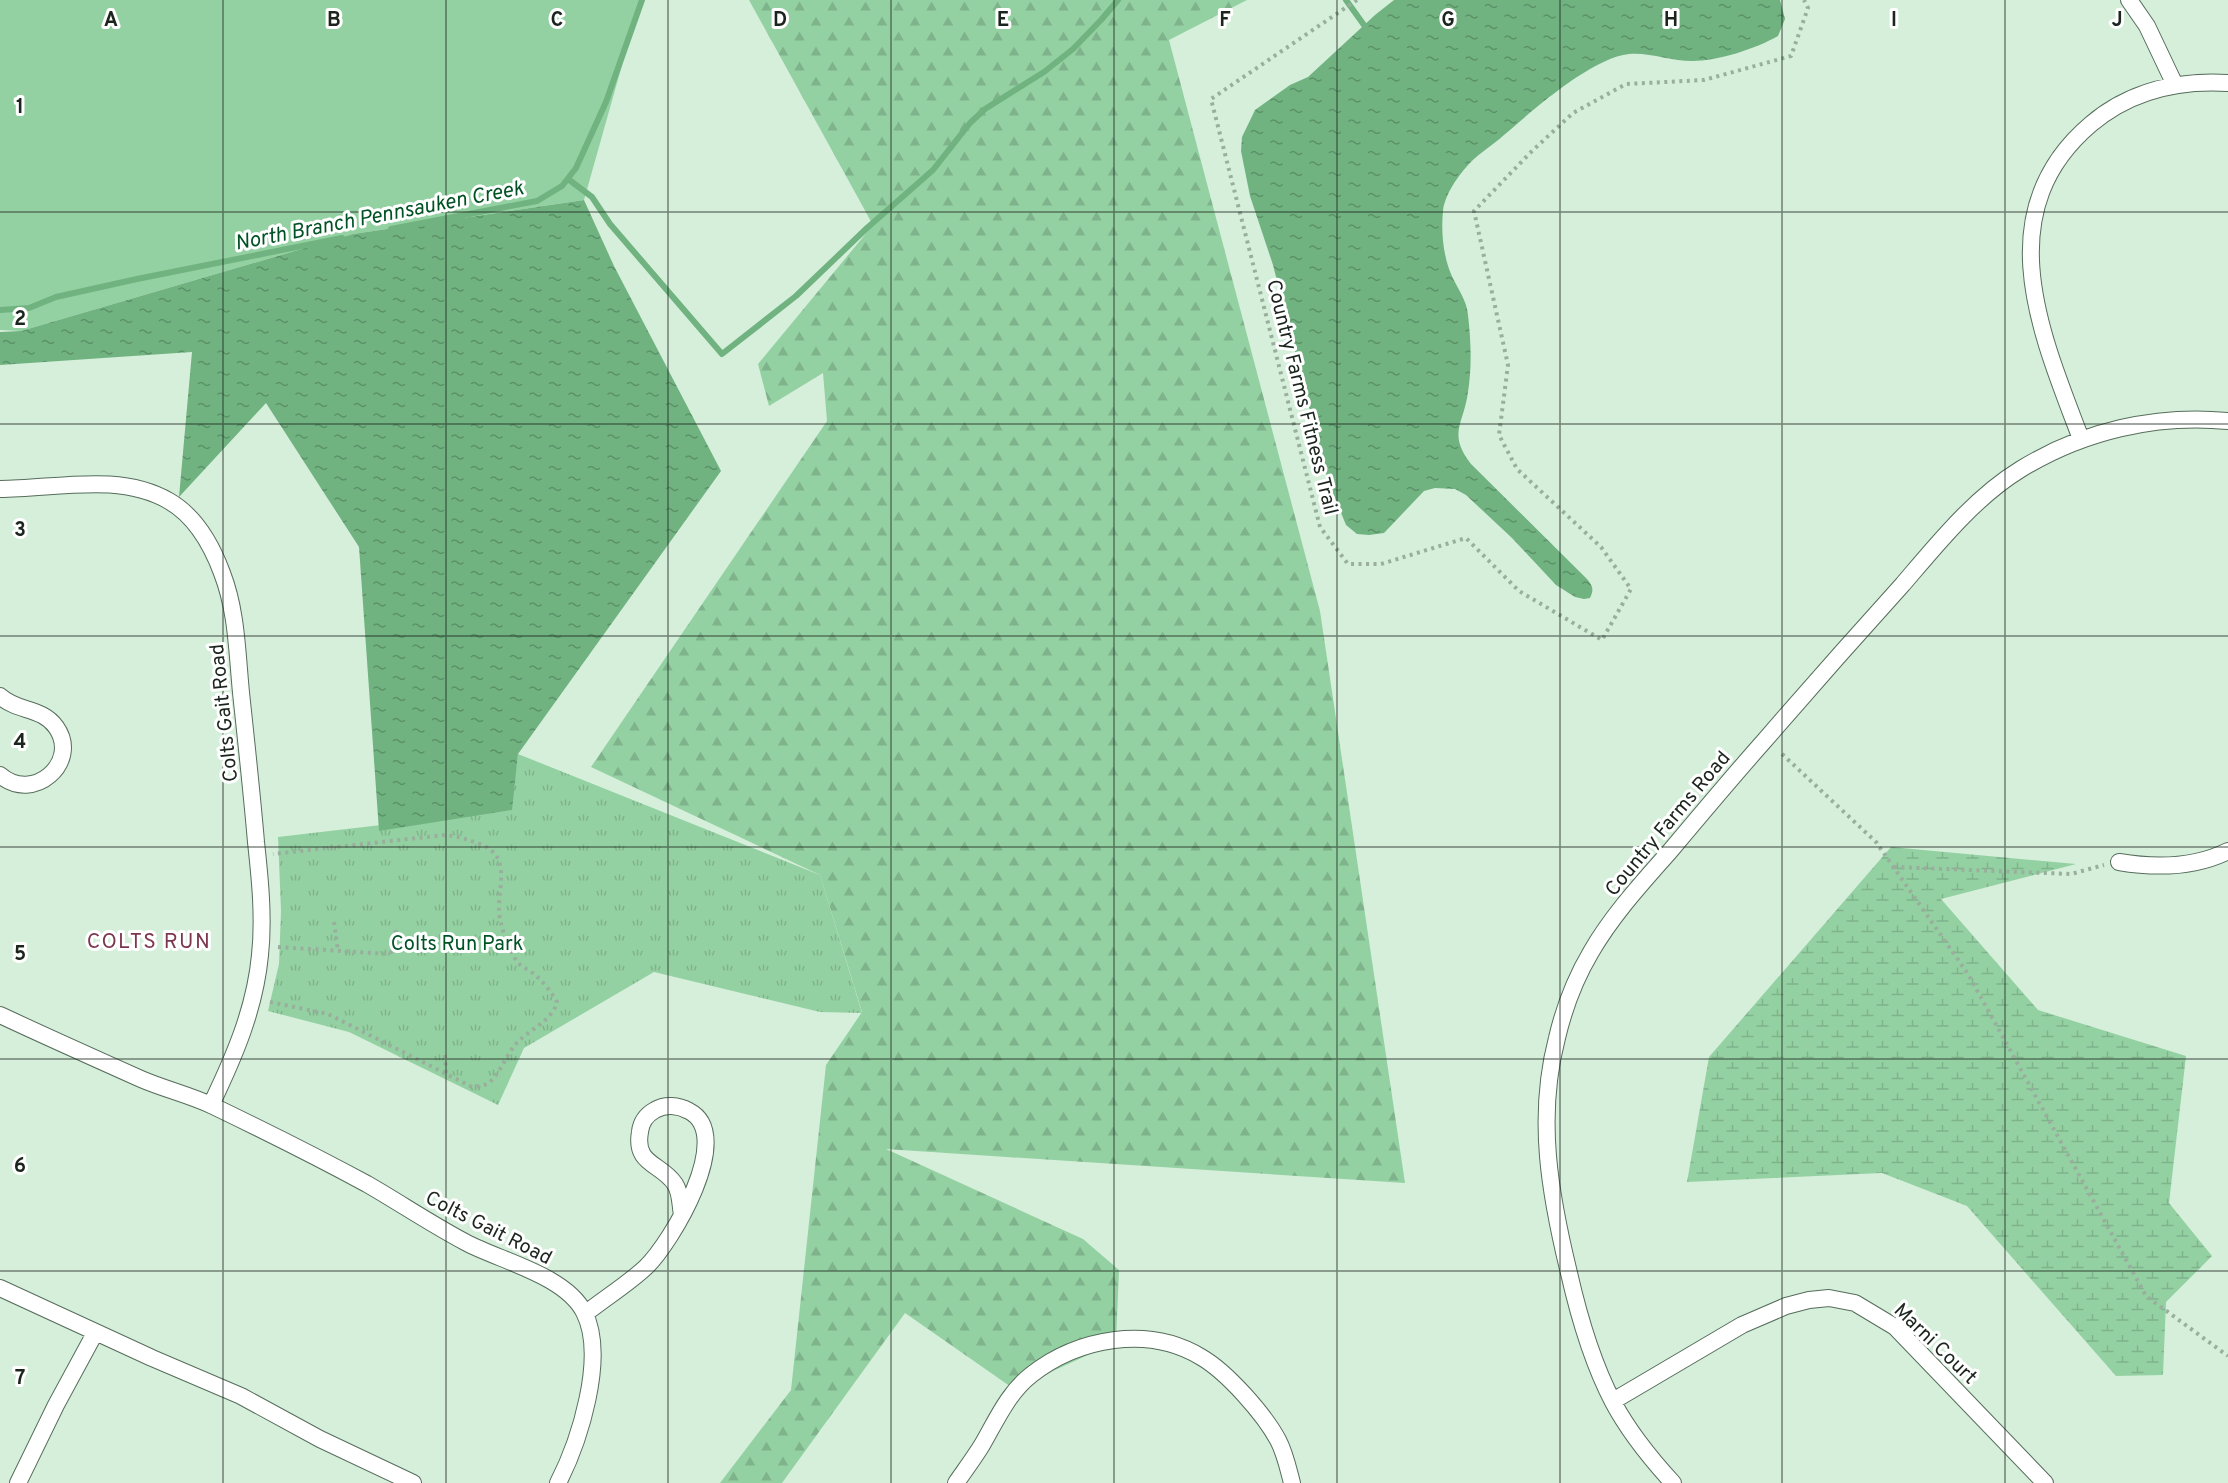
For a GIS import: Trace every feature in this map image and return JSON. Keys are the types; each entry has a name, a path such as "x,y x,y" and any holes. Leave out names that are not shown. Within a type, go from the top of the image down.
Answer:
{"street":[{"path":"2129,0 2147,26 2175,85"},
{"path":"2080,440 2046,343 2033,292 2030,254 2032,227 2038,201 2048,176 2063,152 2089,126 2103,114 2127,100 2175,85 2204,82 2228,83"},
{"name":"Country Farms Road","path":"1673,1483 1642,1446 1613,1401 1599,1371 1579,1313 1558,1227 1547,1166 1546,1116 1550,1074 1564,1012 1590,952 1628,900 1833,660 1946,535 1993,491 2018,471 2080,440 2130,426 2160,421 2190,418 2228,421"},
{"name":"Colts Gait Road","path":"0,489 97,484 123,486 148,492 169,501 187,514 201,533 222,572 234,619 258,855 261,946 253,998 243,1033 211,1105"},
{"path":"0,696 8,704 38,712 50,719 60,734 62,753 54,770 40,782 28,785 15,784 0,775"},
{"path":"2119,862 2147,867 2172,865 2198,861 2228,851"},
{"name":"Colts Gait Road","path":"0,1015 142,1080 211,1105 367,1184 486,1253 546,1279 568,1292 585,1314 591,1350 589,1392 580,1430 558,1483"},
{"path":"585,1314 646,1267 671,1235 681,1215 698,1177 707,1145 699,1120 691,1112 664,1105 645,1118 640,1129 639,1142 642,1155 649,1164 669,1177 676,1185 680,1194 681,1215"},
{"path":"0,1288 95,1333 241,1396 320,1439 413,1483"},
{"name":"Marni Court","path":"1613,1401 1662,1371 1764,1315 1809,1300 1829,1298 1846,1301 1855,1303 1895,1327 2045,1483"},
{"path":"18,1483 95,1333"},
{"path":"956,1483 981,1447 1005,1405 1032,1374 1068,1352 1096,1343 1129,1338 1174,1345 1201,1357 1213,1366 1245,1396 1277,1438 1292,1483"}],"path":[{"name":"Country Farms Fitness Trail","path":"1358,0 1212,99 1320,526 1348,564 1381,564 1466,538 1519,591 1602,640 1631,589 1601,547 1517,469 1499,435 1508,365 1474,211 1531,152 1573,114 1626,84 1704,80 1791,56 1808,8 1804,0"},
{"path":"1782,754 1876,842 1968,974 2146,1296 2228,1356"},
{"path":"253,998 328,1014 472,1087 485,1086 492,1081 515,1046 548,1018 555,1010 557,1002 554,995 535,974 516,961 501,924 499,912 501,868 498,856 491,848 460,837 445,835 258,855"},
{"path":"1893,867 2071,874 2119,862"},
{"path":"334,922 338,951"},
{"path":"261,946 388,954 395,949 396,928"},
{"path":"445,1055 446,1074"}],"green space":[{"path":"0,0 643,0 637,12 584,200 353,234 21,331 0,330"},
{"path":"749,0 1247,0 1169,40 1320,611 1405,1183 886,1149 1083,1239 1119,1270 1116,1342 1014,1389 905,1313 782,1483 720,1483 791,1390 826,1065 862,1012 820,875 591,767 827,421 823,373 769,406 758,364 873,225"},
{"name":"Colts Run Park","path":"518,754 820,875 862,1013 820,1012 654,972 524,1048 498,1105 349,1032 268,1011 279,964 281,911 278,837 511,810"},
{"path":"1891,847 2076,864 1941,899 2038,1010 2186,1056 2169,1203 2212,1256 2166,1302 2163,1375 2116,1376 1967,1206 1882,1173 1687,1182 1709,1057"}],"water":[{"path":"1394,0 1780,0 1785,19 1778,36 1748,50 1725,57 1692,61 1629,54 1597,65 1580,75 1473,160 1446,198 1442,227 1444,251 1448,267 1466,304 1470,334 1471,364 1466,403 1459,428 1460,444 1471,464 1587,579 1592,588 1590,598 1575,597 1556,585 1512,538 1466,495 1455,489 1435,488 1424,491 1384,533 1357,534 1346,525 1327,478 1273,265 1250,196 1241,151 1242,137 1255,110 1290,85 1308,77"},
{"path":"584,200 614,266 721,471 518,754 512,810 379,831 359,547 266,403 179,497 192,352 0,365 0,332 21,331 353,234"}],"waterway":[{"name":"North Branch Pennsauken Creek","path":"391,229 537,201 562,186 576,168 606,102 642,0"},
{"path":"568,179 592,197 610,224 722,354 796,296 867,228 933,170 970,123 985,109 1044,72 1073,49 1118,0"},
{"path":"1346,0 1369,32"},
{"name":"North Branch Pennsauken Creek","path":"0,310 29,308 56,297 342,238"}],"district":[{"name":"COLTS RUN","path":"149,941"}]}
